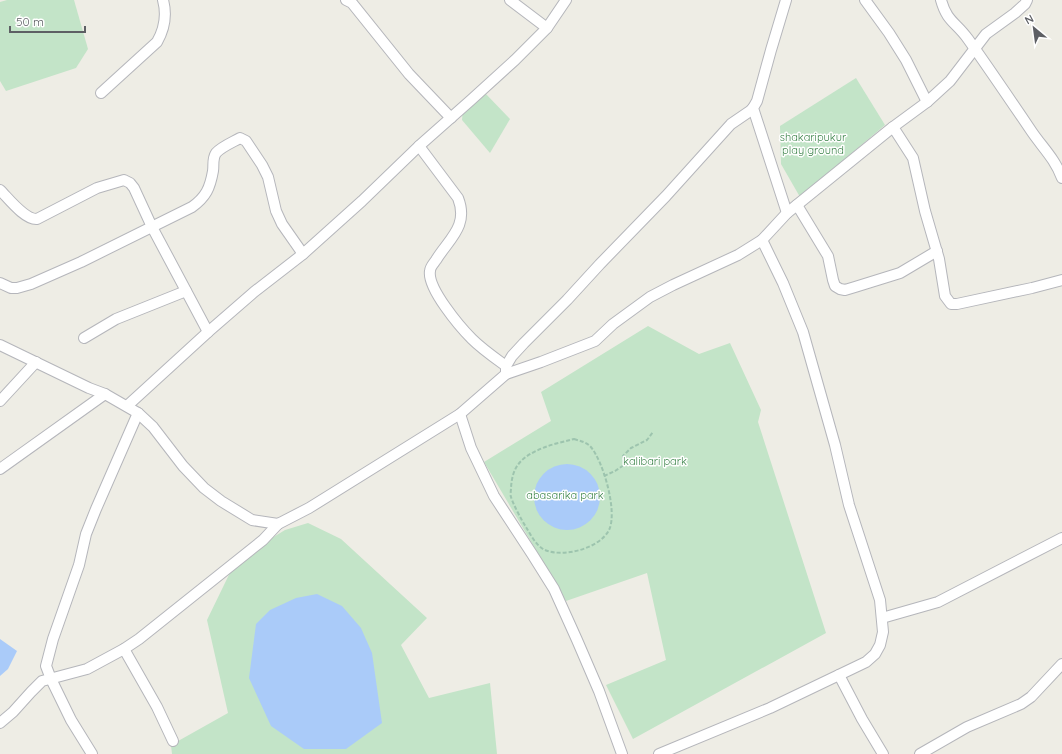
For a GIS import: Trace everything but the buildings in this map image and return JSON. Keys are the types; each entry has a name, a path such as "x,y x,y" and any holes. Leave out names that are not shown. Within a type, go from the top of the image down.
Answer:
{"street":[{"path":"101,93 157,42 164,26 166,12 163,0"},
{"path":"346,0 352,3 409,74 451,118"},
{"path":"510,0 547,28"},
{"path":"126,406 254,292 303,254 362,201 419,146 515,60 547,28 566,0"},
{"path":"0,723 17,708 39,683 45,680 51,680 88,669 124,650 263,540 278,524 309,508 460,414 506,370 512,356 666,196 731,124 750,111 757,101 786,0"},
{"path":"864,0 889,33 906,60 927,102"},
{"path":"942,0 944,11 950,21 961,30 975,49 1037,139 1052,158 1062,178"},
{"path":"506,370 541,362 595,341 613,324 650,297 738,255 762,240 786,213 893,127 927,102 950,81 986,34 1015,13 1025,4 1027,0"},
{"path":"752,108 786,213"},
{"path":"893,127 913,158 925,211 937,251 945,296 951,304 1032,288 1062,280"},
{"path":"0,283 11,288 31,284 81,262 192,207 201,200 207,192 213,170 213,161 217,152 240,138 246,140 262,165 268,177 276,211 282,224 303,254"},
{"path":"419,146 461,204 460,225 456,235 444,248 430,269 432,286 442,303 472,339 506,370"},
{"path":"0,190 26,216 32,219 37,219 97,188 124,180 134,188 152,227 208,332"},
{"path":"797,205 828,256 833,280 836,286 840,289 845,290 900,273 937,251"},
{"path":"659,754 770,708 866,662 875,654 880,645 883,632 880,600 849,505 835,446 802,332 783,283 762,240"},
{"path":"84,338 116,319 186,291"},
{"path":"0,345 105,394 138,413 153,427 182,466 215,497 252,520 278,524"},
{"path":"0,401 36,362"},
{"path":"0,469 105,394"},
{"path":"92,754 71,720 51,680 46,666 47,659 79,565 86,534 138,413"},
{"path":"460,414 471,448 494,496 554,589 599,691 619,753"},
{"path":"882,618 938,602 1062,538"},
{"path":"124,650 157,707 173,741"},
{"path":"920,754 967,727 1021,704 1031,697 1062,664"},
{"path":"839,675 862,719 884,754"}],"path":[{"path":"604,476 624,465 623,456 631,448 647,440 653,432"},
{"path":"574,439 586,442 590,446 604,476 612,507 611,526 605,537 599,542 571,552 560,554 545,550 540,546 534,540 523,523 511,497 512,479 517,465 537,450 574,439"}],"green space":[{"path":"7,0 74,0 88,49 76,68 6,91 0,81 0,2"},
{"name":"shakaripukur play ground","path":"856,78 885,125 800,197 781,164 780,126"},
{"path":"484,92 510,119 490,153 462,120 463,109"},
{"name":"kalibari park","path":"648,326 699,354 730,343 761,410 758,422 826,633 633,739 606,685 666,660 647,573 566,601 484,462 551,421 541,392"},
{"path":"308,523 341,539 427,618 401,645 429,698 490,683 497,754 172,754 171,745 228,713 207,620 240,552 254,549 285,530"}],"water":[{"path":"567,464 580,466 590,474 598,484 600,497 598,510 590,520 580,528 567,530 554,528 544,520 536,510 534,497 536,484 544,474 554,466"},
{"path":"317,594 342,606 361,628 372,653 382,723 346,749 304,749 271,726 249,678 256,624 270,610 296,598"},
{"path":"0,639 17,651 8,669 0,676"}],"park label":[{"name":"abasarika park","path":"565,495"}]}
